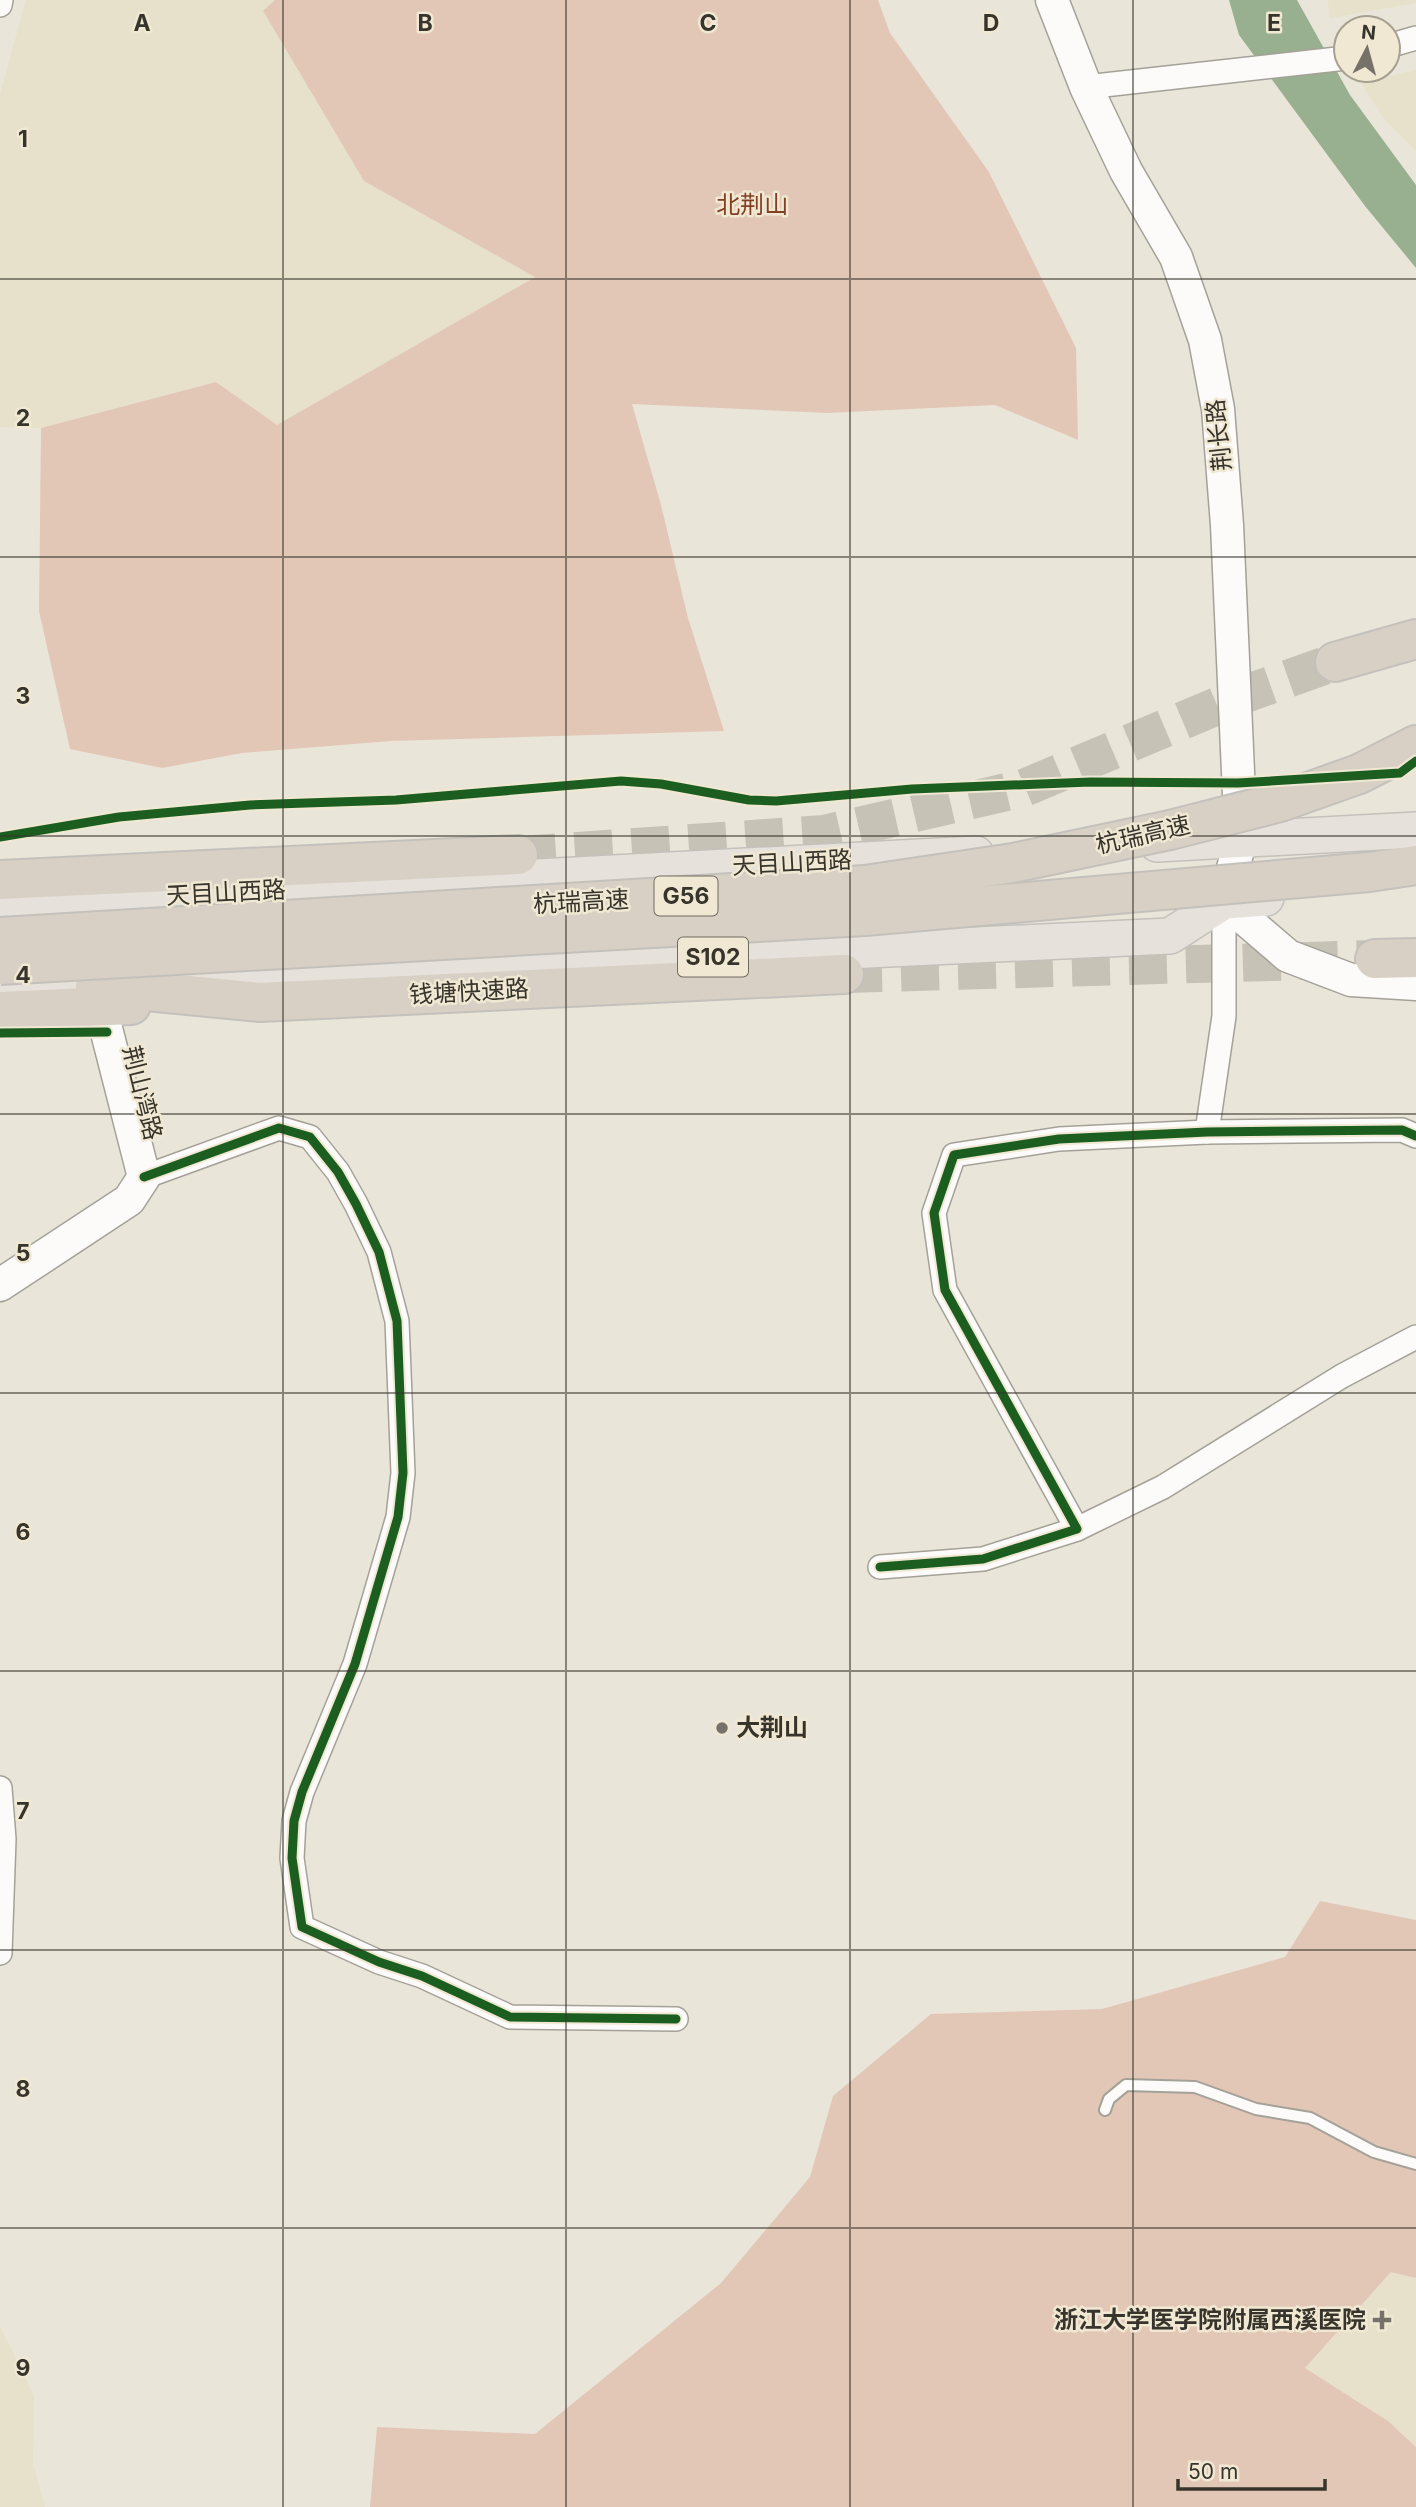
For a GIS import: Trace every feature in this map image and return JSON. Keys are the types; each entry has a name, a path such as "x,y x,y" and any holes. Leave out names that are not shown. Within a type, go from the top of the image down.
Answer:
{"highway":[{"path":"1335,662 1416,639"},
{"path":"1359,774 1416,745"},
{"path":"1359,774 1416,762"},
{"name":"杭瑞高速","path":"0,937 866,885 1013,863 1170,830 1280,802 1359,774"},
{"path":"0,880 518,855"},
{"name":"杭瑞高速","path":"0,965 865,916 1416,868"},
{"path":"1375,959 1416,958"},
{"name":"钱塘快速路","path":"0,1011 97,996 259,1002 845,974"}],"main road":[{"name":"荆长路","path":"1052,0 1086,87 1126,171 1176,257 1205,340 1218,409 1226,512 1241,838 1224,901"},
{"name":"天目山西路","path":"0,905 1416,830"},
{"name":"S102","path":"0,992 97,996 1170,936 1224,901 1416,884"},
{"path":"1224,901 1288,956 1351,980 1416,984"},
{"name":"荆山湾路","path":"0,1285 129,1200 144,1177 97,996"}],"street":[{"path":"1086,87 1332,60"},
{"path":"1208,1132 1224,1016 1224,901"},
{"path":"144,1177 279,1128 310,1137 338,1172 379,1252 397,1321 403,1473 398,1517 355,1664 302,1792 295,1821 292,1858 302,1927 379,1962 422,1976 510,2017 676,2019"},
{"path":"1077,1529 945,1290 934,1213 954,1155 1059,1139 1208,1132 1402,1130 1416,1136"},
{"path":"880,1567 983,1559 1077,1529 1163,1487 1342,1376 1416,1337"},
{"path":"0,1787 4,1839 0,1952"}],"lane":[{"path":"1105,2110 1109,2099 1126,2085 1195,2087 1256,2109 1310,2118 1374,2152 1416,2164"}],"shaded area":[{"path":"26,0 275,0 263,11 364,181 535,276 282,429 216,382 41,428 0,427 0,94"},
{"path":"1229,0 1297,0 1332,63 1332,84 1344,84 1416,185 1416,268 1365,206 1239,35"},
{"path":"1328,0 1416,0 1416,3 1353,14 1332,14 1330,18"},
{"path":"1416,70 1416,151 1385,120 1362,84 1402,84 1402,73"},
{"name":"浙江大学医学院附属西溪医院","path":"1416,2190 1416,2447 1388,2421 1305,2368 1392,2272"},
{"path":"0,2326 34,2396 33,2464 45,2507 0,2507"}],"green space":[{"name":"北荆山","path":"275,0 878,0 890,33 989,172 1076,348 1078,440 995,405 827,413 632,404 661,505 688,618 724,731 391,741 242,753 162,768 70,749 39,611 41,428 216,382 277,425 535,277 364,181 263,11"},
{"path":"1320,1901 1416,1920 1416,2278 1391,2272 1305,2368 1388,2421 1416,2447 1416,2507 370,2507 377,2427 535,2434 721,2283 810,2177 833,2096 931,2014 1102,2009 1285,1957"}],"tunnel":[{"path":"518,855 824,834 1024,788 1248,693 1335,662"},
{"path":"844,974 1375,959"}],"cycle path":[{"path":"0,837 119,817 250,805 396,800 621,781 661,784 749,800 776,801 912,789 1090,782 1238,783 1400,773 1416,761"},
{"path":"0,1033 107,1032"},
{"path":"144,1177 279,1128 310,1137 338,1172 379,1252 397,1321 403,1473 398,1517 355,1664 302,1792 294,1821 292,1858 302,1927 379,1962 422,1976 510,2017 676,2019"},
{"path":"880,1567 983,1559 1077,1529 945,1290 934,1213 954,1155 1059,1139 1207,1132 1402,1130 1416,1136"}],"place":[{"name":"大荆山","path":"722,1728"},
{"name":"浙江大学医学院附属西溪医院","path":"1382,2320"}]}
